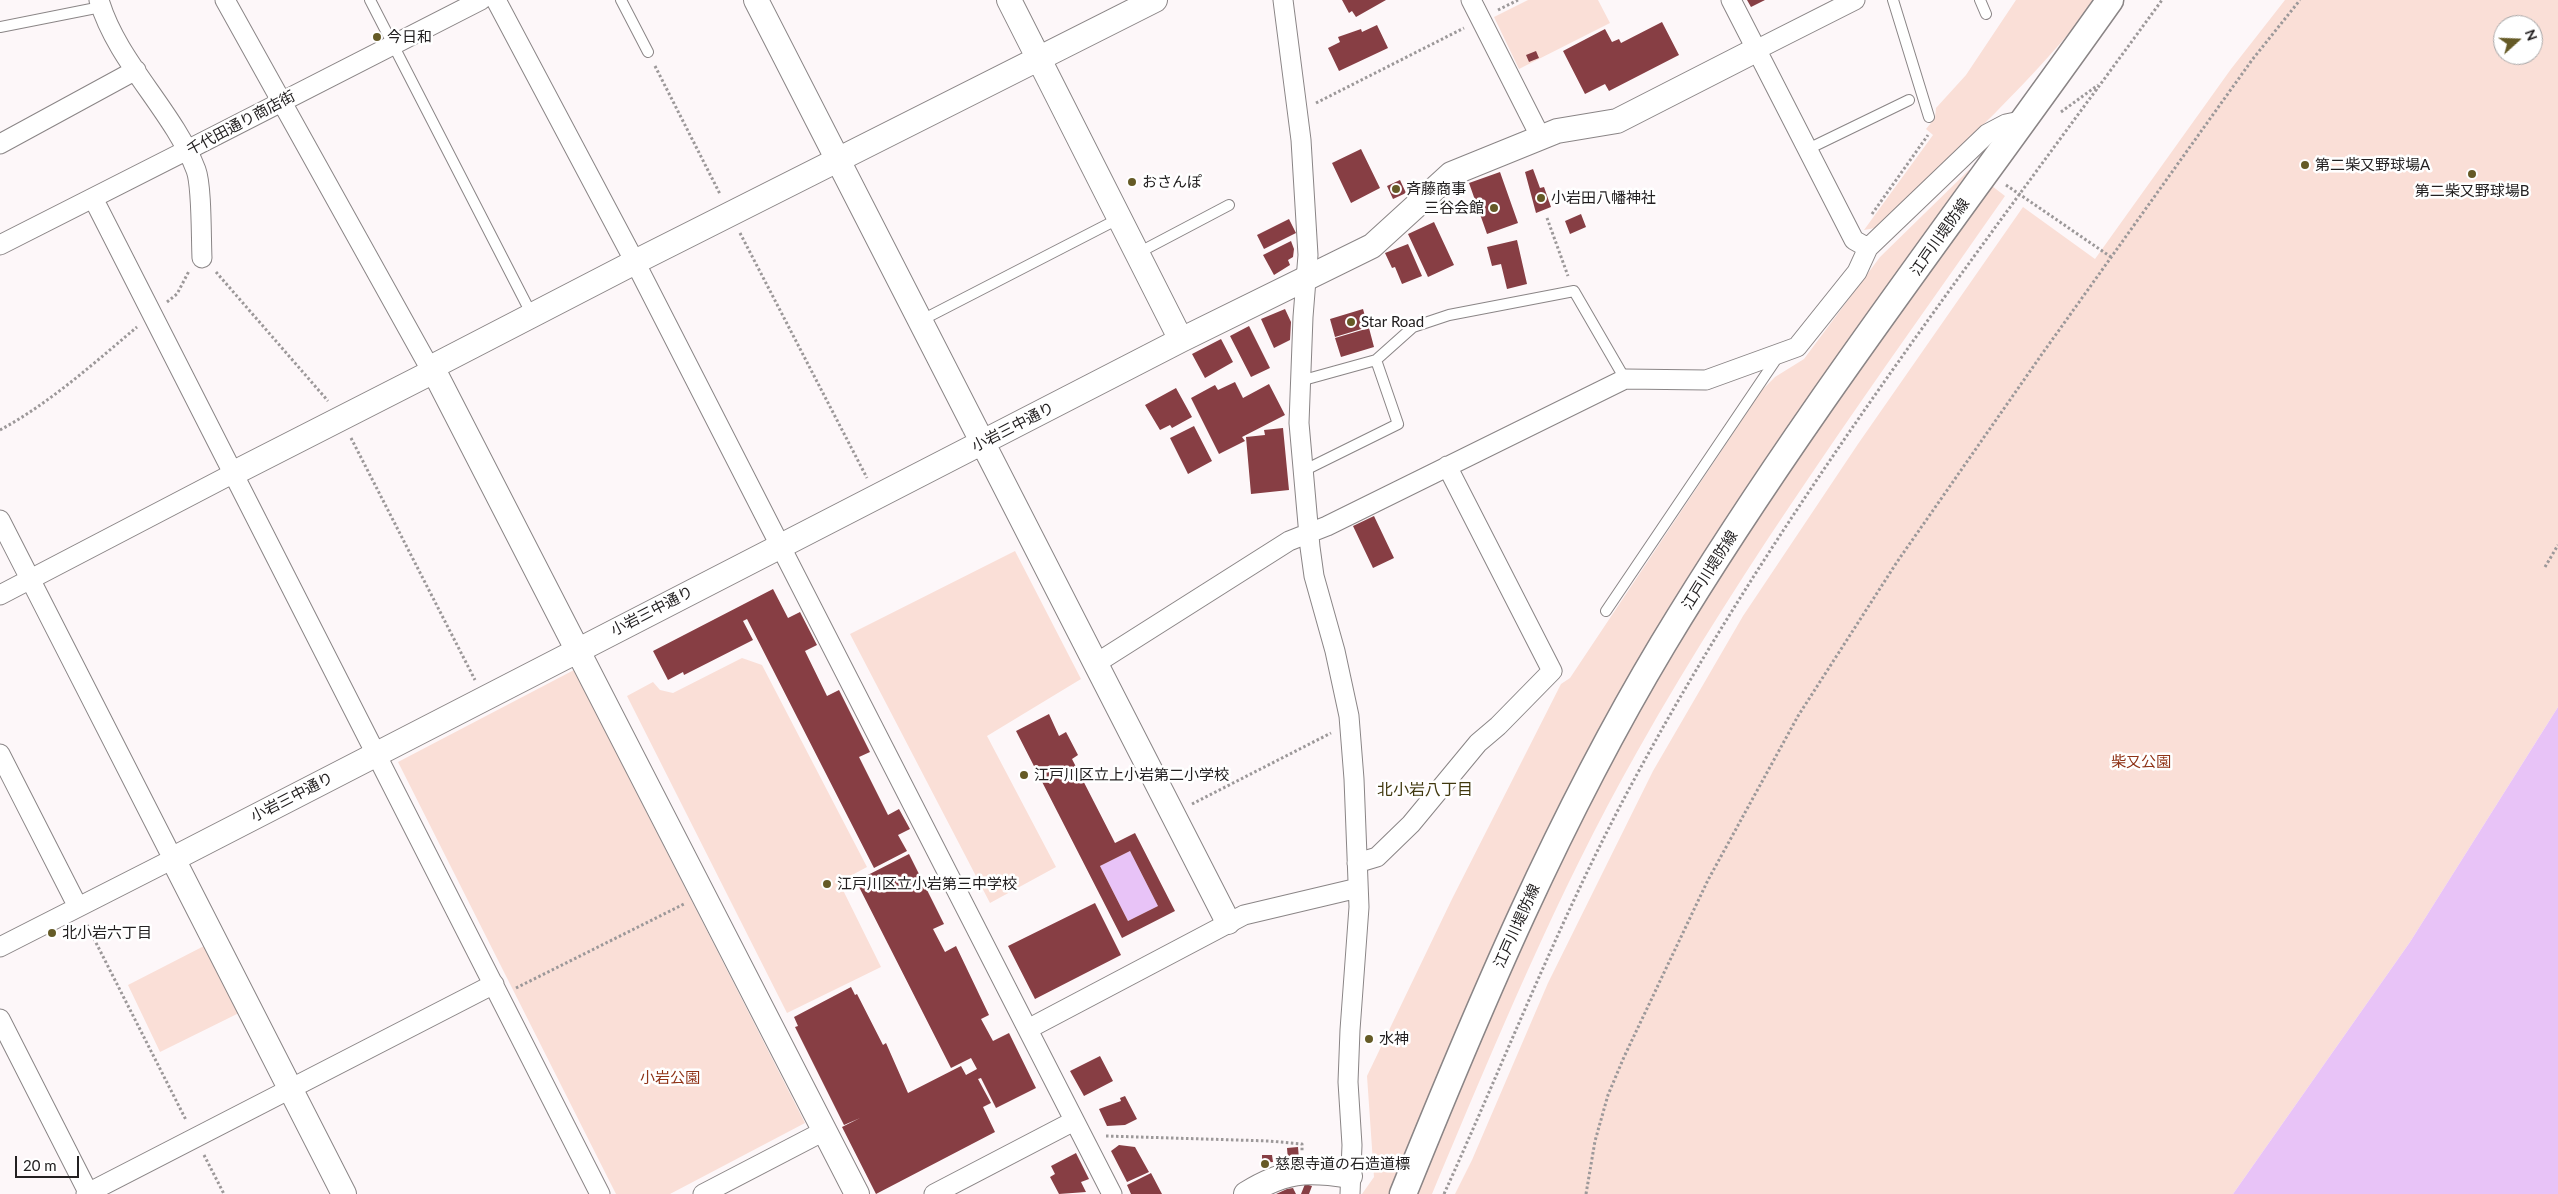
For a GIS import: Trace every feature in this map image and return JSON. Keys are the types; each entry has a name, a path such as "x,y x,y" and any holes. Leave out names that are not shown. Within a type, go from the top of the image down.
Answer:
{"main road":[{"name":"江戸川堤防線","path":"1403,1194 1461,1050 1524,908 1572,808 1658,652 1743,517 2110,0"}],"street":[{"path":"225,0 433,371 857,1194"},
{"name":"千代田通り商店街","path":"0,245 187,152 280,101 481,0"},
{"path":"496,0 635,262 1112,1194"},
{"path":"756,0 1228,922"},
{"path":"1009,0 1182,340"},
{"path":"0,595 433,371 432,368 532,315 1155,0"},
{"path":"1246,1194 1276,1177 1316,1171 1348,1187 1352,1145 1349,1065 1359,908 1350,724 1334,651 1314,576 1303,471 1299,423 1308,255 1301,140 1283,0"},
{"path":"1471,0 1542,138"},
{"path":"1731,0 1854,240 1868,248"},
{"path":"1756,50 1855,0"},
{"path":"100,3 117,41 187,152 196,172 202,258"},
{"name":"小岩三中通り","path":"0,947 982,442 1372,246 1451,174 1557,131 1617,121 1756,50"},
{"path":"0,144 136,70"},
{"path":"1095,664 1289,541 1327,526 1625,379 1706,380 1797,347 1857,272 1868,248 1987,134 2006,124 2025,120"},
{"path":"93,198 375,754 501,988 600,1194"},
{"path":"1357,863 1377,857 1412,824 1478,743 1498,726 1552,671 1447,466"},
{"path":"0,520 344,1194"},
{"path":"0,754 78,906"},
{"path":"1028,1030 1244,915 1358,888"},
{"path":"0,1019 88,1194 290,1088 501,988"},
{"path":"934,1194 1074,1121"},
{"path":"703,1194 824,1131"}],"lane":[{"path":"370,0 532,315"},
{"path":"621,0 648,52"},
{"path":"1894,0 1929,118"},
{"path":"1980,0 1986,14"},
{"path":"0,27 100,3"},
{"path":"1808,149 1909,100"},
{"path":"1138,253 1229,205"},
{"path":"920,321 1120,218"},
{"path":"1300,381 1376,360 1413,327 1449,315 1574,291 1625,379"},
{"path":"1606,611 1779,354"},
{"path":"1303,471 1398,424 1376,360"}],"path":[{"path":"1312,106 1518,0"},
{"path":"1444,1194 1574,900 1640,768 1680,698 1790,520 2019,194 2162,0"},
{"path":"1586,1194 1595,1141 1608,1095 1624,1057 1682,931 1769,766 1826,670 1897,562 2111,257 2252,60 2300,0"},
{"path":"648,52 877,497"},
{"path":"1868,220 1928,135"},
{"path":"2010,188 2111,257"},
{"path":"1547,218 1574,291"},
{"path":"2545,567 2558,545"},
{"path":"1172,814 1350,724"},
{"path":"501,988 687,903"},
{"path":"78,906 224,1194"},
{"path":"1105,1136 1269,1141 1302,1144 1303,1158"}],"green space":[{"path":"1528,0 1598,0 1610,23 1519,69 1494,17"},
{"path":"2016,0 2096,0 2047,58 1967,141 1884,221 1875,228 1864,230 1933,135 1926,129 1935,118 1936,108 1966,75"},
{"name":"柴又公園","path":"2285,0 2558,0 2558,707 2410,942 2233,1194 1455,1194 1472,1160 1548,983 1653,771 1743,616 1858,444 2023,207 2095,259 2231,69"},
{"path":"1969,170 1971,173 1828,372 1736,506 1648,643 1607,714 1546,831 1464,1011 1389,1194 1362,1194 1374,1177 1367,1076 1452,899 1561,684 1570,678 1762,390 1775,377 1804,359 1880,257"},
{"path":"1992,186 2005,196 1768,538 1723,608 1637,752 1580,859 1528,970 1432,1194 1414,1194 1531,926 1595,794 1666,666 1783,482 1865,363"},
{"path":"1015,551 1081,679 987,736 1056,867 990,903 850,634"},
{"path":"742,658 762,665 867,867 839,882 881,967 787,1013 627,696 653,682 660,690 673,693"},
{"name":"小岩公園","path":"574,670 805,1123 670,1194 616,1194 398,762"},
{"path":"204,946 239,1013 160,1052 128,985"}],"shaded area":[{"path":"2558,707 2558,1194 2233,1194 2410,942"},
{"path":"1130,851 1158,906 1128,921 1100,866"}],"building":[{"path":"1342,0 1386,0 1356,17 1352,11 1349,13"},
{"path":"1747,0 1765,0 1751,7"},
{"path":"1662,22 1679,55 1609,91 1605,84 1585,94 1563,51 1605,29 1612,42 1619,39 1621,43"},
{"path":"1377,25 1388,48 1339,71 1328,48 1340,42 1338,37 1361,29 1362,32"},
{"path":"1536,51 1539,58 1529,62 1526,55"},
{"path":"1361,149 1380,188 1351,203 1332,163"},
{"path":"1533,169 1540,188 1544,187 1551,207 1536,213 1525,172"},
{"path":"1500,172 1518,223 1487,234 1469,183"},
{"path":"1400,180 1406,193 1393,199 1387,186"},
{"path":"1581,214 1586,227 1570,234 1565,221"},
{"path":"1289,219 1296,233 1264,249 1257,235"},
{"path":"1434,222 1454,265 1428,277 1408,234"},
{"path":"1517,240 1527,284 1507,289 1501,264 1492,266 1487,247"},
{"path":"1291,241 1294,249 1293,257 1288,260 1290,265 1274,275 1263,255"},
{"path":"1408,244 1422,276 1402,284 1395,267 1392,268 1385,253"},
{"path":"1285,309 1291,322 1290,340 1274,348 1261,319"},
{"path":"1363,309 1368,327 1335,337 1330,319"},
{"path":"1249,326 1270,368 1251,377 1230,336"},
{"path":"1369,328 1374,347 1341,357 1335,338"},
{"path":"1221,339 1233,362 1205,378 1192,354"},
{"path":"1235,382 1243,398 1269,384 1285,415 1242,437 1245,441 1219,454 1191,398 1215,385 1218,390"},
{"path":"1176,388 1192,417 1172,428 1170,425 1160,430 1145,405"},
{"path":"1194,426 1212,461 1188,474 1170,438"},
{"path":"1283,428 1289,490 1251,494 1246,437 1265,435 1264,430"},
{"path":"1374,516 1394,558 1373,568 1353,526"},
{"path":"773,589 788,618 800,612 817,645 805,651 827,696 839,690 870,752 859,757 888,815 899,809 910,829 898,835 907,851 874,868 747,619 743,621 753,640 684,675 683,672 668,680 653,651"},
{"path":"1049,714 1059,736 1066,732 1078,755 1072,759 1115,843 1135,833 1175,911 1122,938 1016,731","holes":["1130,851 1158,906 1128,921 1100,866"]},
{"path":"909,854 944,924 933,929 945,952 956,946 989,1015 981,1019 993,1041 1009,1033 1036,1088 996,1108 981,1078 978,1079 991,1103 983,1107 995,1132 876,1194 842,1127 860,1118 844,1125 795,1027 798,1026 794,1017 851,987 855,995 857,994 883,1045 886,1043 908,1093 961,1066 966,1075 977,1069 971,1058 951,1068 856,881"},
{"path":"1095,903 1121,955 1035,999 1008,946"},
{"path":"1100,1056 1113,1081 1084,1096 1070,1071"},
{"path":"1125,1096 1137,1119 1125,1125 1107,1126 1099,1109 1121,1101 1120,1098"},
{"path":"1119,1145 1135,1147 1149,1172 1127,1182 1111,1151"},
{"path":"1298,1147 1299,1159 1288,1160 1287,1148"},
{"path":"1076,1153 1089,1179 1081,1182 1086,1192 1059,1194 1050,1177 1055,1174 1051,1166"},
{"path":"1262,1155 1272,1155 1273,1162 1262,1163"},
{"path":"1151,1173 1162,1194 1131,1194 1127,1185"},
{"path":"1305,1184 1312,1186 1309,1194 1301,1194"},
{"path":"1293,1188 1296,1194 1276,1194 1287,1189"}],"place":[{"name":"今日和","path":"377,37"},
{"name":"第二柴又野球場A","path":"2305,165"},
{"name":"第二柴又野球場B","path":"2472,174"},
{"name":"おさんぽ","path":"1132,182"},
{"name":"斉藤商事","path":"1396,189"},
{"name":"小岩田八幡神社","path":"1541,198"},
{"name":"三谷会館","path":"1494,208"},
{"name":"Star Road","path":"1351,322"},
{"name":"江戸川区立上小岩第二小学校","path":"1024,775"},
{"name":"江戸川区立小岩第三中学校","path":"827,884"},
{"name":"北小岩六丁目","path":"52,933"},
{"name":"水神","path":"1369,1039"},
{"name":"慈恩寺道の石造道標","path":"1265,1164"}],"district":[{"name":"北小岩八丁目","path":"1425,790"}]}
